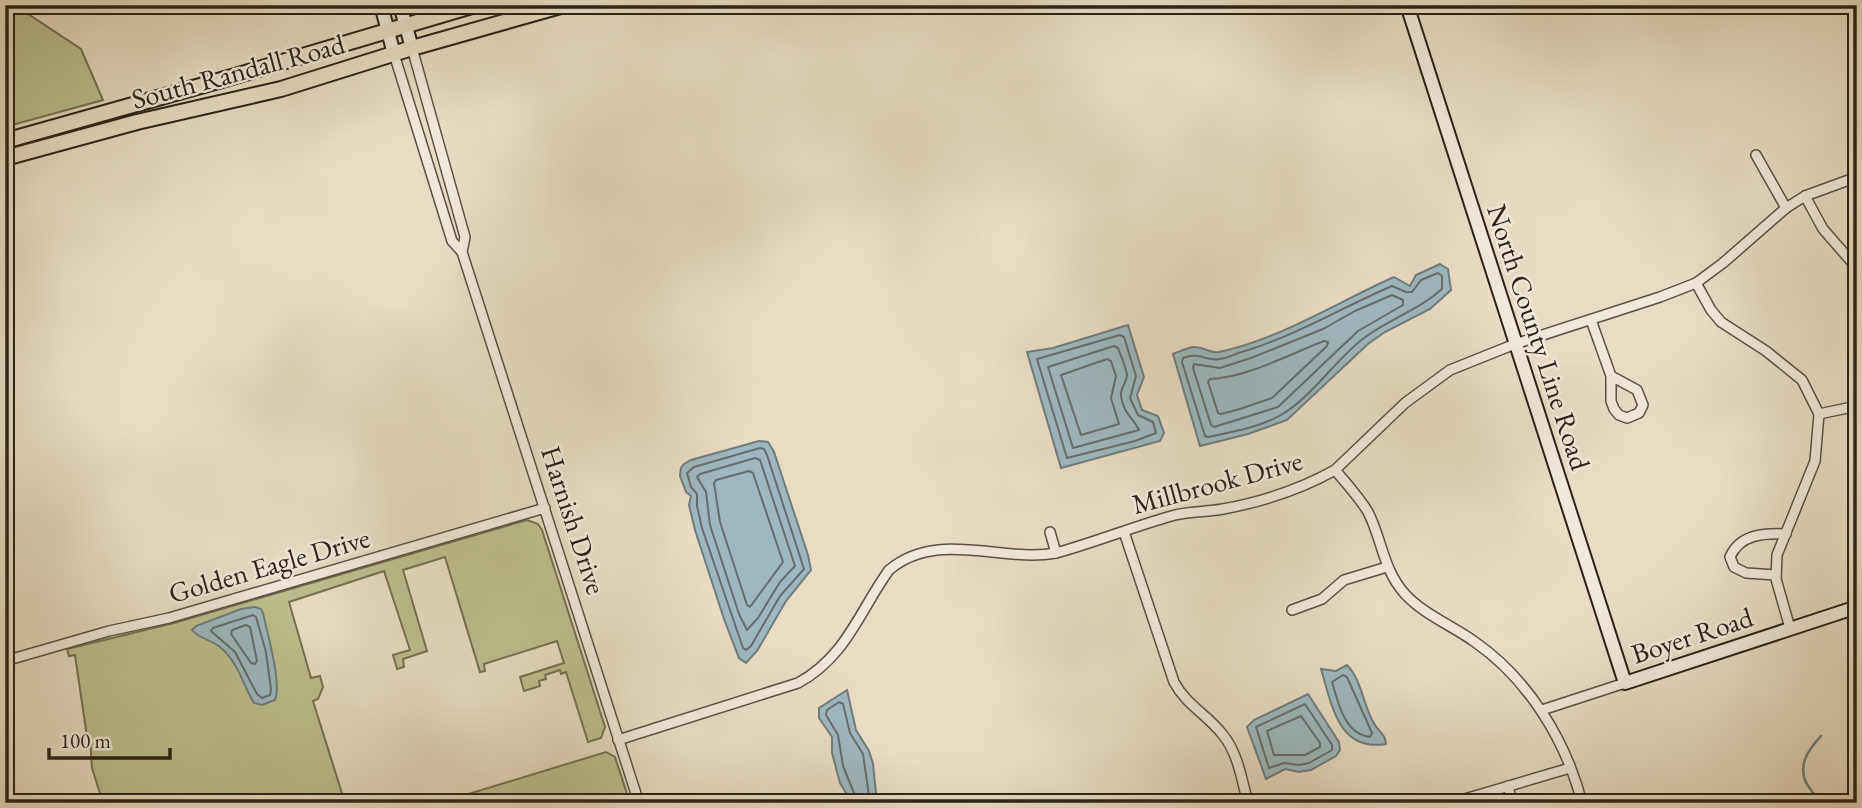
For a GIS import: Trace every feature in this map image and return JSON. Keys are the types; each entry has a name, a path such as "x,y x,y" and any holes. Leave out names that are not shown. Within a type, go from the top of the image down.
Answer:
{"main road":[{"name":"South Randall Road","path":"5,141 475,5"},
{"name":"South Randall Road","path":"5,158 137,122 281,89 564,5"}],"street":[{"name":"Harnish Drive","path":"381,5 452,241 462,251 639,803"},
{"name":"Harnish Drive","path":"400,5 465,237 462,251"},
{"name":"North County Line Road","path":"1407,5 1625,683"},
{"path":"1756,155 1786,208"},
{"name":"Millbrook Drive","path":"618,740 788,686 811,676 840,650 889,570 905,559 940,548 1035,555 1056,553 1179,514 1245,504 1300,486 1335,470 1405,403 1454,369 1515,344 1696,283 1786,208 1805,196 1857,177"},
{"path":"1805,196 1822,229 1857,268"},
{"path":"1696,283 1721,322 1766,351 1802,380 1819,414 1815,461 1777,555 1776,575 1790,628"},
{"path":"1591,320 1611,376 1614,409 1627,418 1639,413 1643,405 1637,390 1611,376"},
{"path":"1819,414 1857,405"},
{"path":"1335,470 1367,511 1387,567 1409,599 1479,645 1542,710 1562,748 1582,803"},
{"name":"Golden Eagle Drive","path":"5,661 109,631 169,618 545,508"},
{"path":"1050,532 1056,553"},
{"path":"1124,532 1174,682 1187,701 1224,735 1233,753 1248,803"},
{"path":"1776,575 1746,573 1734,567 1730,557 1734,547 1747,539 1762,533 1786,534"},
{"path":"1292,610 1322,599 1344,580 1387,567"},
{"name":"Boyer Road","path":"1542,710 1857,607"},
{"path":"1451,803 1570,768"},
{"path":"1508,786 1512,803"}],"green space":[{"path":"5,6 19,8 81,49 103,100 5,127"},
{"path":"527,520 538,524 542,530 605,727 601,738 588,742 566,672 561,674 560,670 545,675 546,679 539,681 540,686 524,691 520,677 564,663 557,641 484,664 485,671 480,672 445,557 403,570 427,651 403,659 404,667 397,669 393,655 410,650 384,571 289,602 311,678 320,676 323,687 318,699 313,701 345,803 103,803 92,768 90,737 87,737 75,655 69,656 67,649 174,623"},
{"path":"606,752 615,757 630,803 439,803"}],"water":[{"path":"1440,264 1448,269 1451,290 1430,309 1368,344 1287,420 1248,434 1200,446 1173,354 1193,347 1216,352 1242,346 1286,329 1394,277 1410,286 1416,275"},
{"path":"1128,325 1144,377 1137,395 1142,410 1158,416 1164,433 1160,441 1061,468 1027,352 1053,348"},
{"path":"759,441 768,442 774,452 811,570 786,601 757,651 746,663 739,658 724,619 695,530 689,505 691,496 686,492 680,476 681,468 691,460"},
{"path":"255,607 263,613 277,682 275,700 262,705 254,703 227,654 218,645 192,630 196,626 241,609"},
{"path":"1347,665 1386,744 1370,745 1357,741 1347,733 1334,711 1321,669 1336,671"},
{"path":"847,690 856,730 869,751 873,764 877,803 852,803 840,783 832,753 832,737 819,718 819,708"},
{"path":"1308,694 1339,742 1340,750 1336,756 1311,770 1299,772 1285,769 1266,779 1247,727 1254,720"}],"waterway":[{"path":"1818,803 1805,781 1803,771 1807,754 1821,736"}]}
